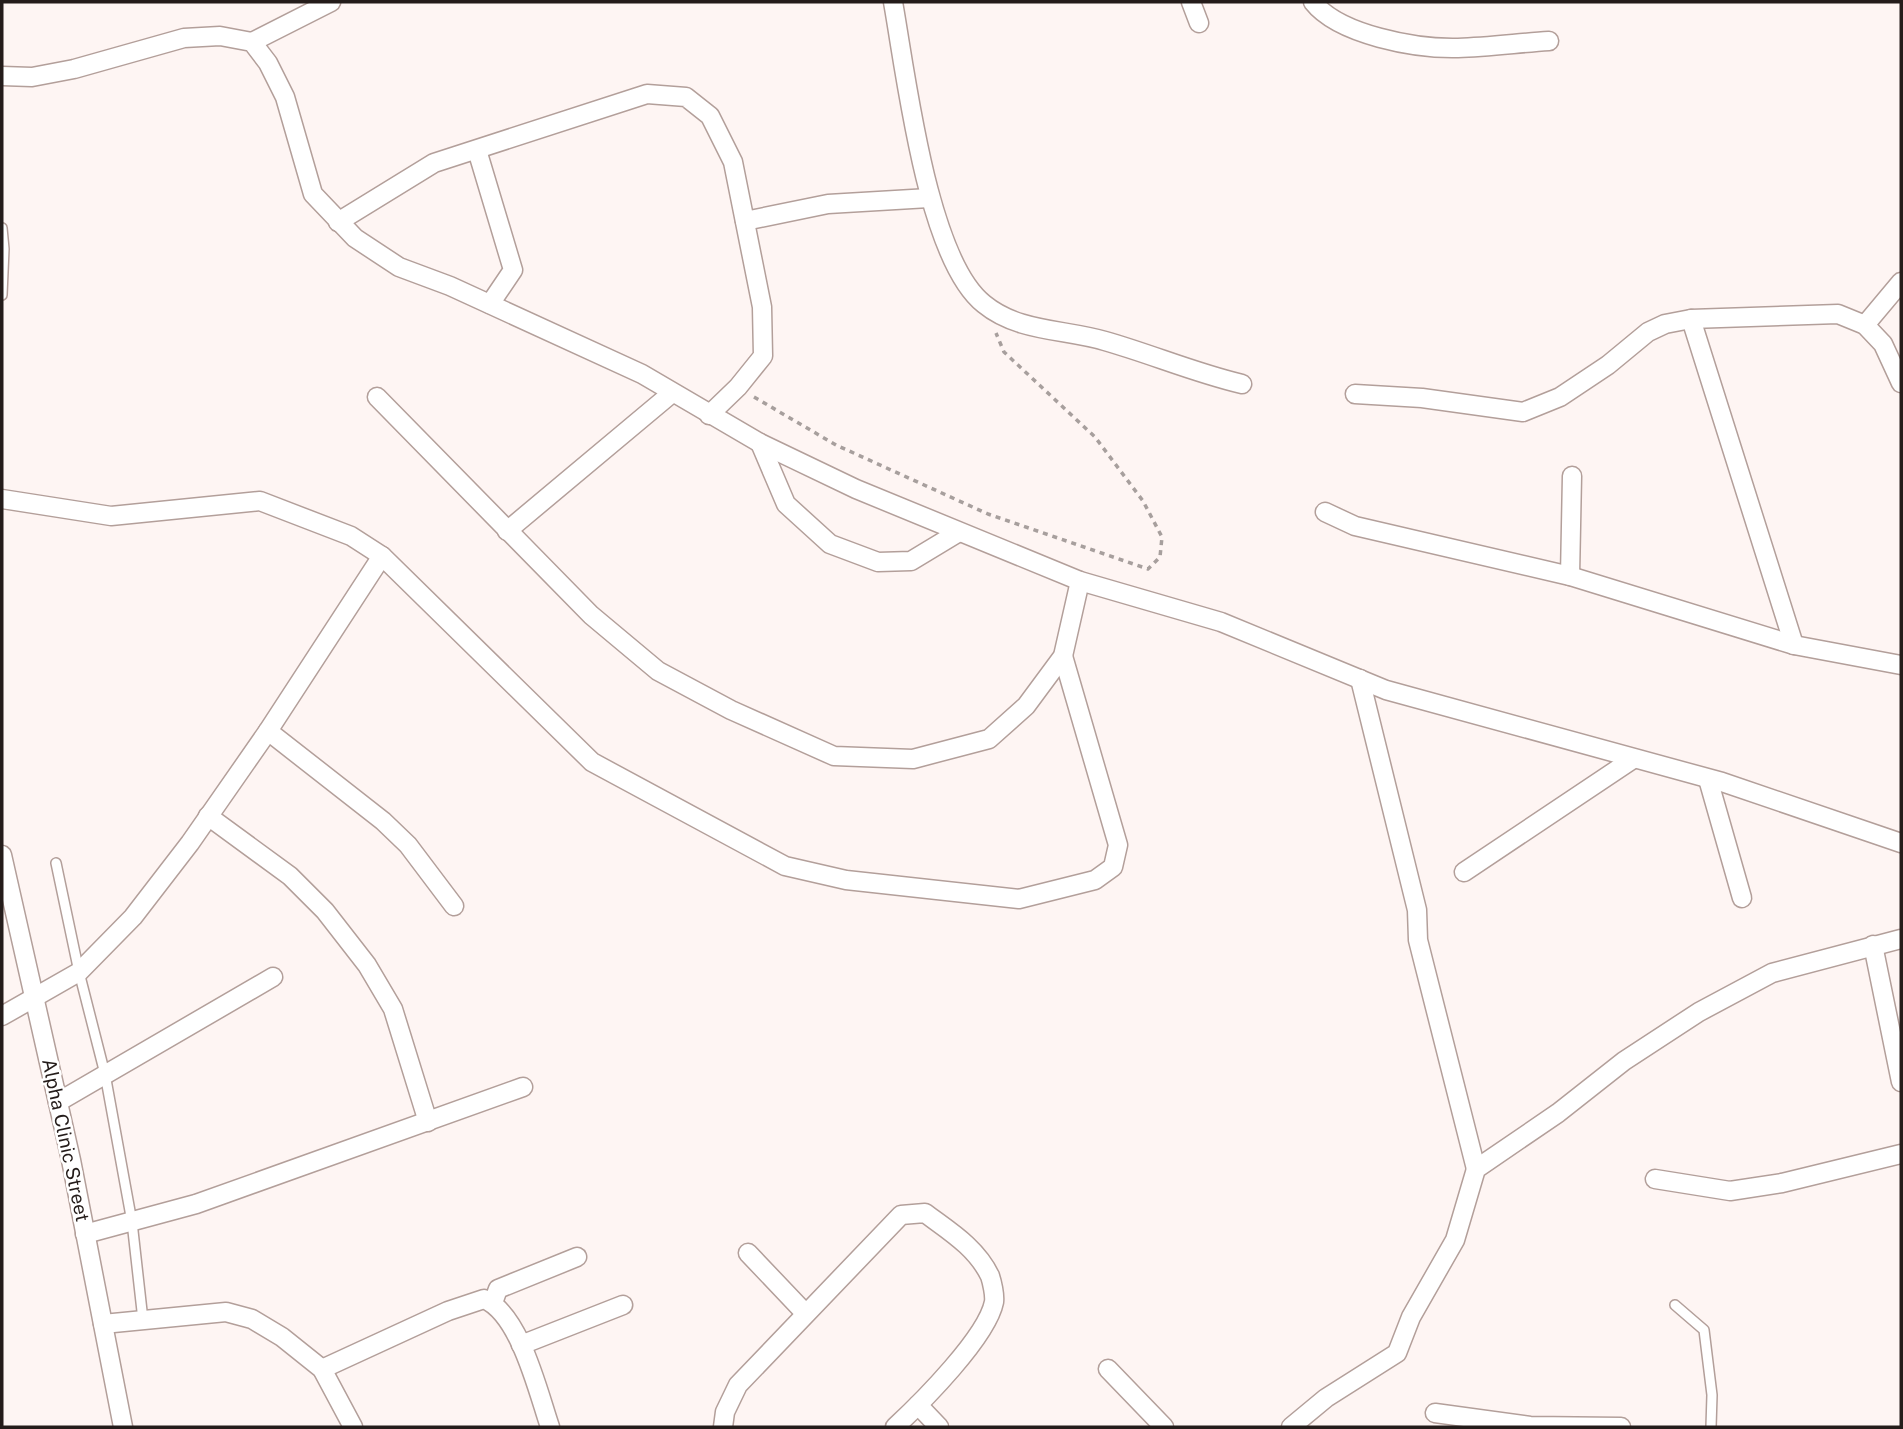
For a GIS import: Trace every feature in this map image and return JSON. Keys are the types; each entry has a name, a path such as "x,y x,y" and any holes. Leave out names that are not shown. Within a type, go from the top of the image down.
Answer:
{"street":[{"path":"2,76 32,78 75,69 184,38 220,36 252,42 331,2"},
{"path":"893,2 929,198 958,271 982,303 1030,328 1085,335 1242,384"},
{"path":"1191,2 1199,23"},
{"path":"1312,2 1321,13 1373,37 1455,48 1549,41"},
{"path":"252,42 268,63 285,97 313,194 338,222 399,267 491,304 642,374 760,443 856,489 1080,581 1221,622 1387,690 1708,779 1901,843"},
{"path":"338,222 434,163 647,94 686,97 710,116 733,162 762,307 763,356 709,415"},
{"path":"477,150 513,270 491,304"},
{"path":"745,221 828,204 929,198"},
{"path":"1865,325 1901,282"},
{"path":"1355,394 1422,398 1523,412 1560,397 1608,365 1648,332 1665,324 1691,318 1838,314 1865,325 1883,344 1901,383"},
{"path":"1691,318 1794,645"},
{"path":"507,531 672,393"},
{"path":"377,397 591,615 658,671 731,710 834,757 913,760 989,739 1026,706 1063,656 1080,581"},
{"path":"760,443 786,504 830,544 878,562 911,561 959,532"},
{"path":"1570,576 1572,476"},
{"path":"2,499 111,516 260,501 340,531 382,556 592,762 785,866 846,880 1019,899 1095,880 1113,867 1118,845 1063,656"},
{"path":"1325,512 1355,526 1570,576 1794,645 1901,665"},
{"path":"3,1013 36,999 79,972 133,917 268,731 382,556"},
{"path":"1291,1427 1326,1398 1397,1353 1411,1317 1455,1240 1476,1169 1418,940 1417,910 1360,679"},
{"path":"268,731 383,821 408,845 454,906"},
{"path":"1464,872 1633,759"},
{"path":"1708,779 1742,898"},
{"path":"208,816 290,876 325,911 367,965 393,1009 428,1122"},
{"name":"Alpha Clinic Street","path":"2,855 58,1102 123,1427"},
{"path":"1476,1169 1558,1113 1624,1061 1699,1012 1772,973 1901,939"},
{"path":"1873,945 1901,1082"},
{"path":"58,1102 273,977"},
{"path":"85,1234 196,1204 523,1087"},
{"path":"1655,1179 1730,1191 1901,1154"},
{"path":"723,1427 725,1412 738,1385 805,1313 901,1215 925,1213 967,1244 990,1276 995,1300 982,1329 918,1405 895,1427"},
{"path":"748,1253 805,1313"},
{"path":"493,1303 498,1289 577,1258"},
{"path":"322,1369 448,1311 484,1299 493,1303 504,1315 521,1345 551,1427"},
{"path":"521,1345 623,1305"},
{"path":"103,1324 226,1312 252,1319 322,1369 352,1427"},
{"path":"1108,1368 1164,1427"},
{"path":"918,1405 939,1427"},
{"path":"1434,1413 1530,1426 1621,1427"}],"lane":[{"path":"2,228 2,295"},
{"path":"56,863 79,972 106,1074 132,1222 143,1320"},
{"path":"1675,1306 1704,1331 1712,1395 1711,1427"}],"path":[{"path":"737,387 836,445 988,514 1148,569 1160,557 1162,537 1143,501 1095,437 1004,352 982,303"}]}
